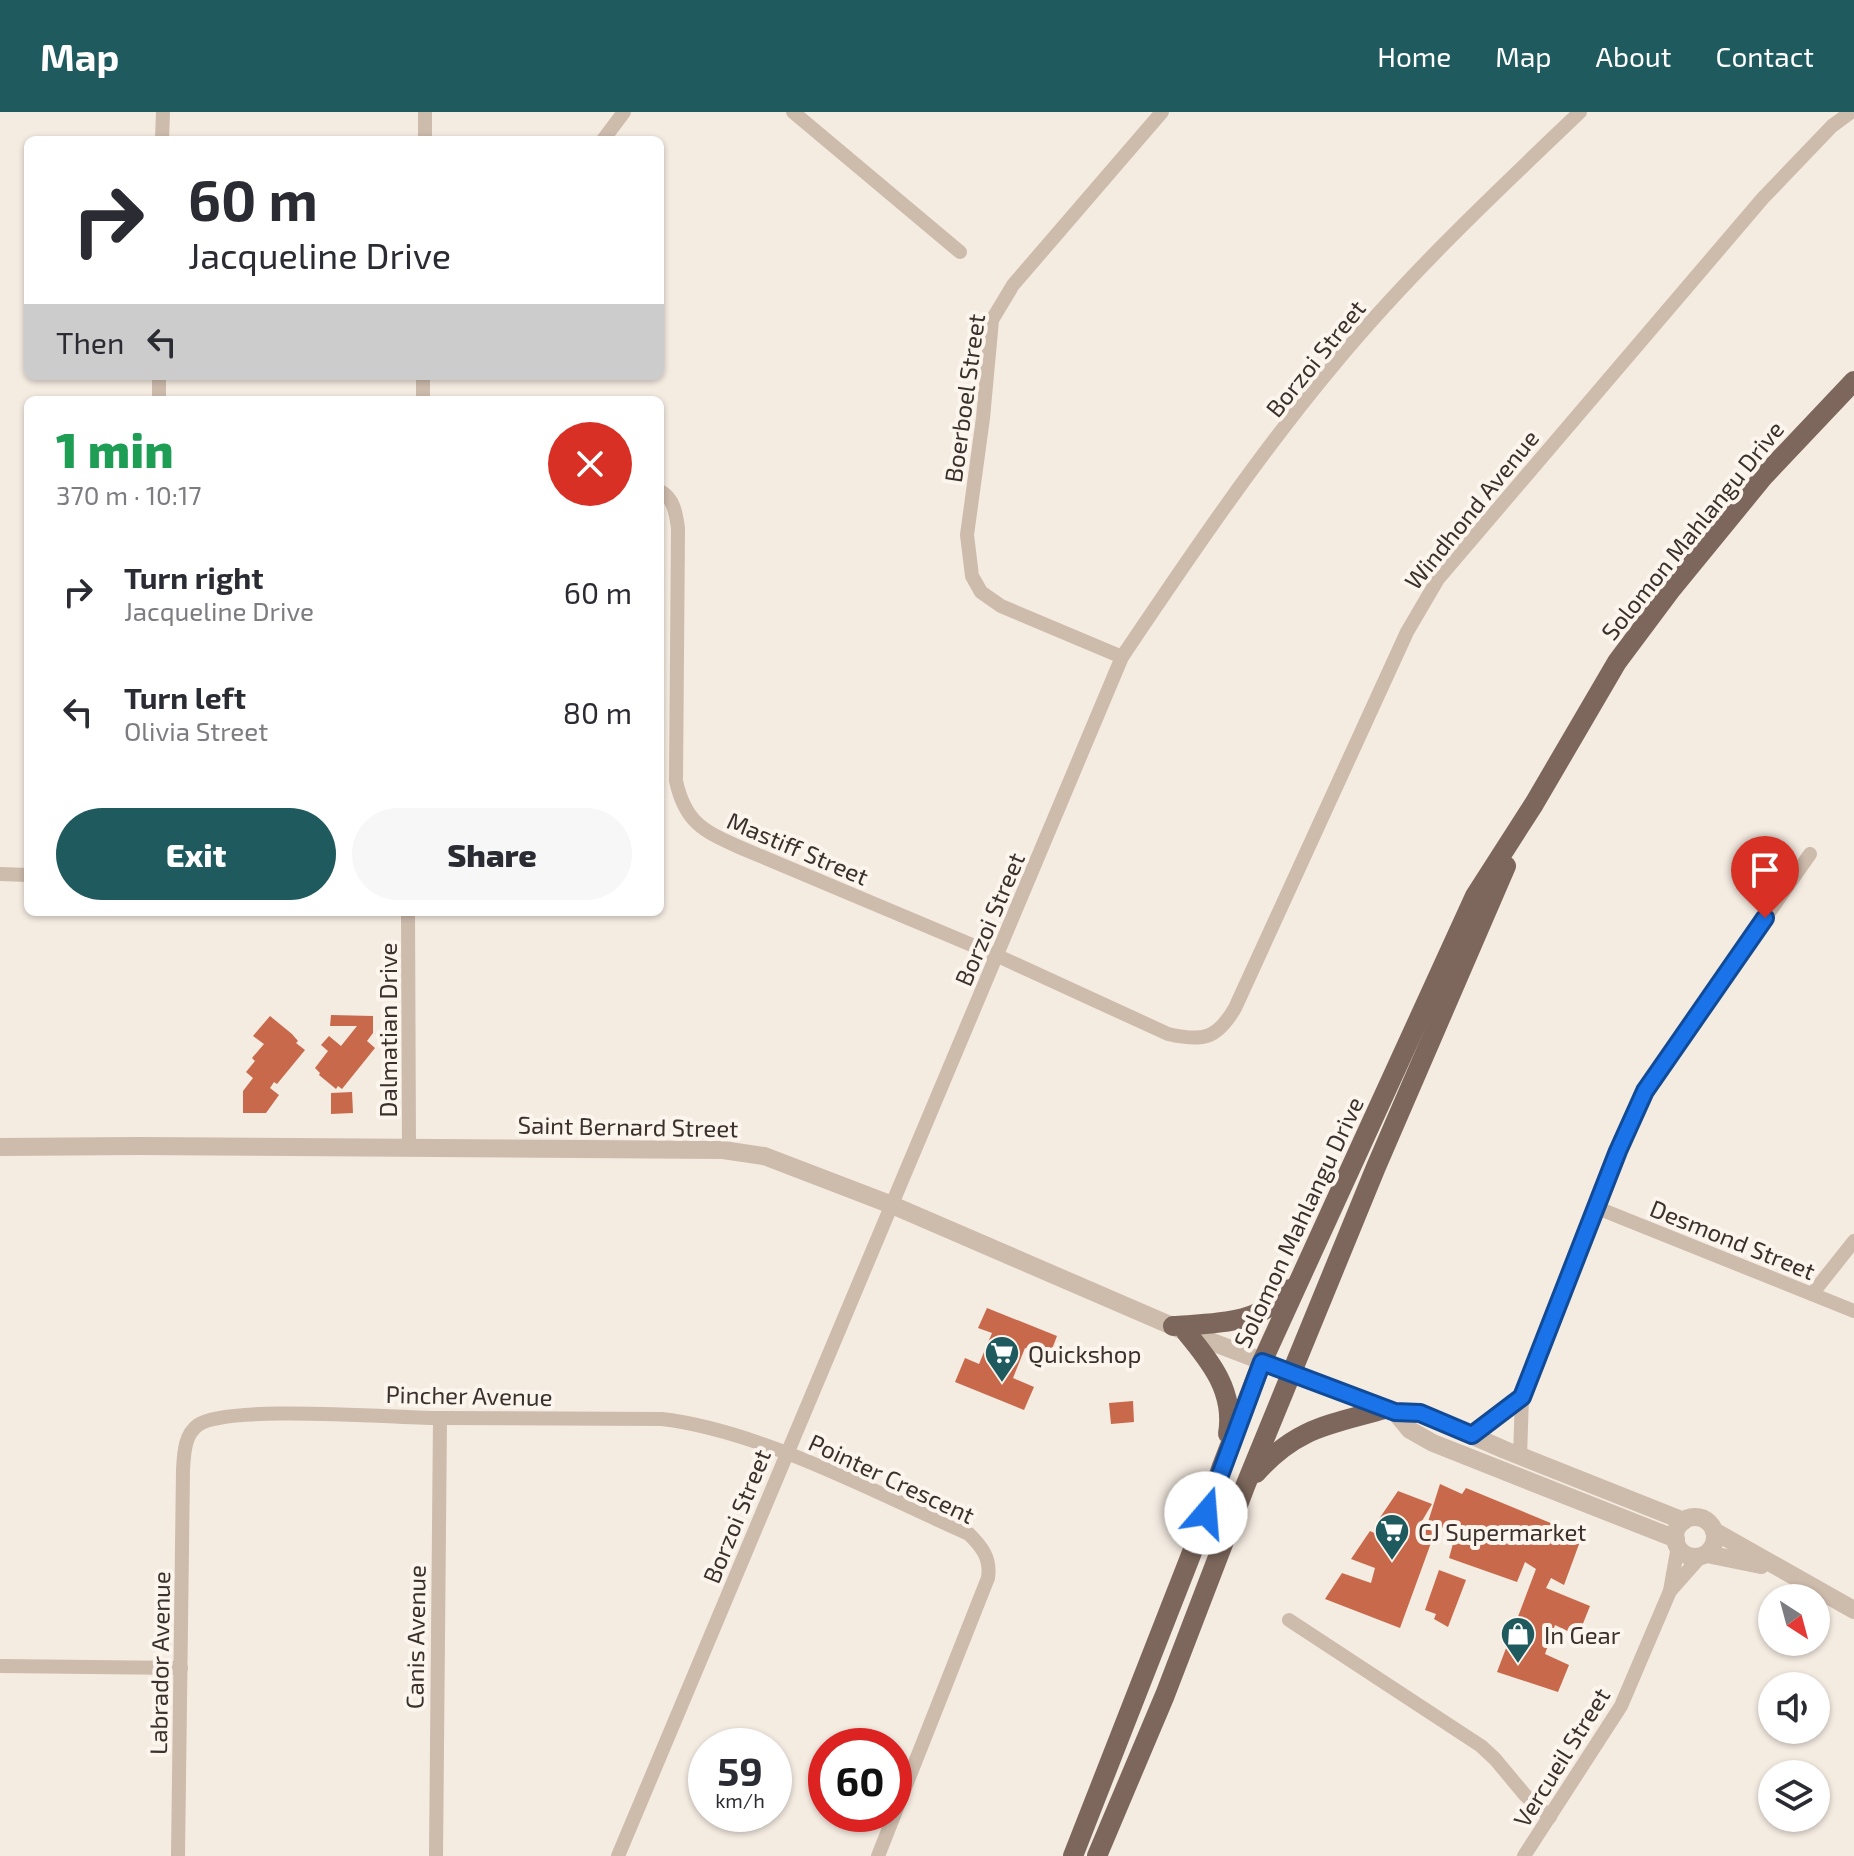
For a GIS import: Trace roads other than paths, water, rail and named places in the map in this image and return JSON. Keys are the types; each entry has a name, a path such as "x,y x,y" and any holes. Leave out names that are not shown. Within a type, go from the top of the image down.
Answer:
{"main road":[{"name":"Solomon Mahlangu Drive","path":"1073,1856 1198,1537 1262,1362 1475,896 1534,804 1617,662 1670,591 1764,476 1854,381"},
{"name":"Solomon Mahlangu Drive","path":"1097,1856 1165,1695 1246,1484 1376,1167 1534,804"},
{"path":"1179,1329 1242,1320 1275,1306 1313,1254"},
{"path":"1179,1329 1208,1357 1226,1394 1230,1417 1222,1466"},
{"path":"1246,1484 1269,1458 1303,1433 1390,1411"}],"street":[{"path":"162,136 163,112"},
{"path":"425,112 425,136"},
{"path":"606,136 624,112"},
{"path":"793,112 960,252"},
{"name":"Boerboel Street","path":"1122,657 1001,606 981,592 972,576 967,535 992,320 1013,285 1162,112"},
{"name":"Borzoi Street","path":"618,1856 1122,657 1205,534 1336,362 1415,273 1580,112"},
{"name":"Windhond Avenue","path":"1203,1038 1226,1024 1235,1008 1407,632 1438,579 1829,119 1851,112"},
{"name":"Mastiff Street","path":"664,493 676,511 678,528 676,781 686,812 700,827 724,841 998,956 1168,1034 1189,1039 1203,1038"},
{"path":"1520,1456 1522,1397 1629,1123 1645,1091 1810,854"},
{"path":"0,874 24,875"},
{"name":"Dalmatian Drive","path":"408,916 409,1147"},
{"name":"Saint Bernard Street","path":"0,1147 409,1147 748,1152 892,1205 1179,1329 1390,1411"},
{"name":"Desmond Street","path":"1595,1207 1854,1311"},
{"path":"1812,1294 1854,1241"},
{"path":"1472,1435 1522,1397"},
{"path":"1390,1411 1420,1413 1684,1521 1702,1519 1714,1531 1854,1610"},
{"path":"1390,1411 1410,1430 1433,1443 1677,1543 1687,1555 1704,1555 1779,1569"},
{"name":"Pincher Avenue","path":"183,1470 187,1440 192,1430 205,1421 222,1417 315,1414 662,1419 695,1423 786,1453"},
{"name":"Canis Avenue","path":"436,1856 440,1418"},
{"name":"Pointer Crescent","path":"786,1453 969,1534 987,1556 990,1566 978,1606 878,1856"},
{"name":"Labrador Avenue","path":"178,1856 183,1470"},
{"path":"1677,1543 1679,1526 1684,1521"},
{"path":"1704,1555 1714,1544 1714,1531"},
{"name":"Vercueil Street","path":"1524,1856 1617,1713 1670,1591 1677,1543"},
{"name":"Vercueil Street","path":"1670,1591 1704,1555"},
{"path":"1289,1620 1481,1746 1525,1795 1550,1817"},
{"path":"0,1666 181,1668"}],"place":[{"name":"Quickshop","path":"1002,1384"},
{"name":"CJ Supermarket","path":"1392,1562"},
{"name":"In Gear","path":"1518,1665"}]}
